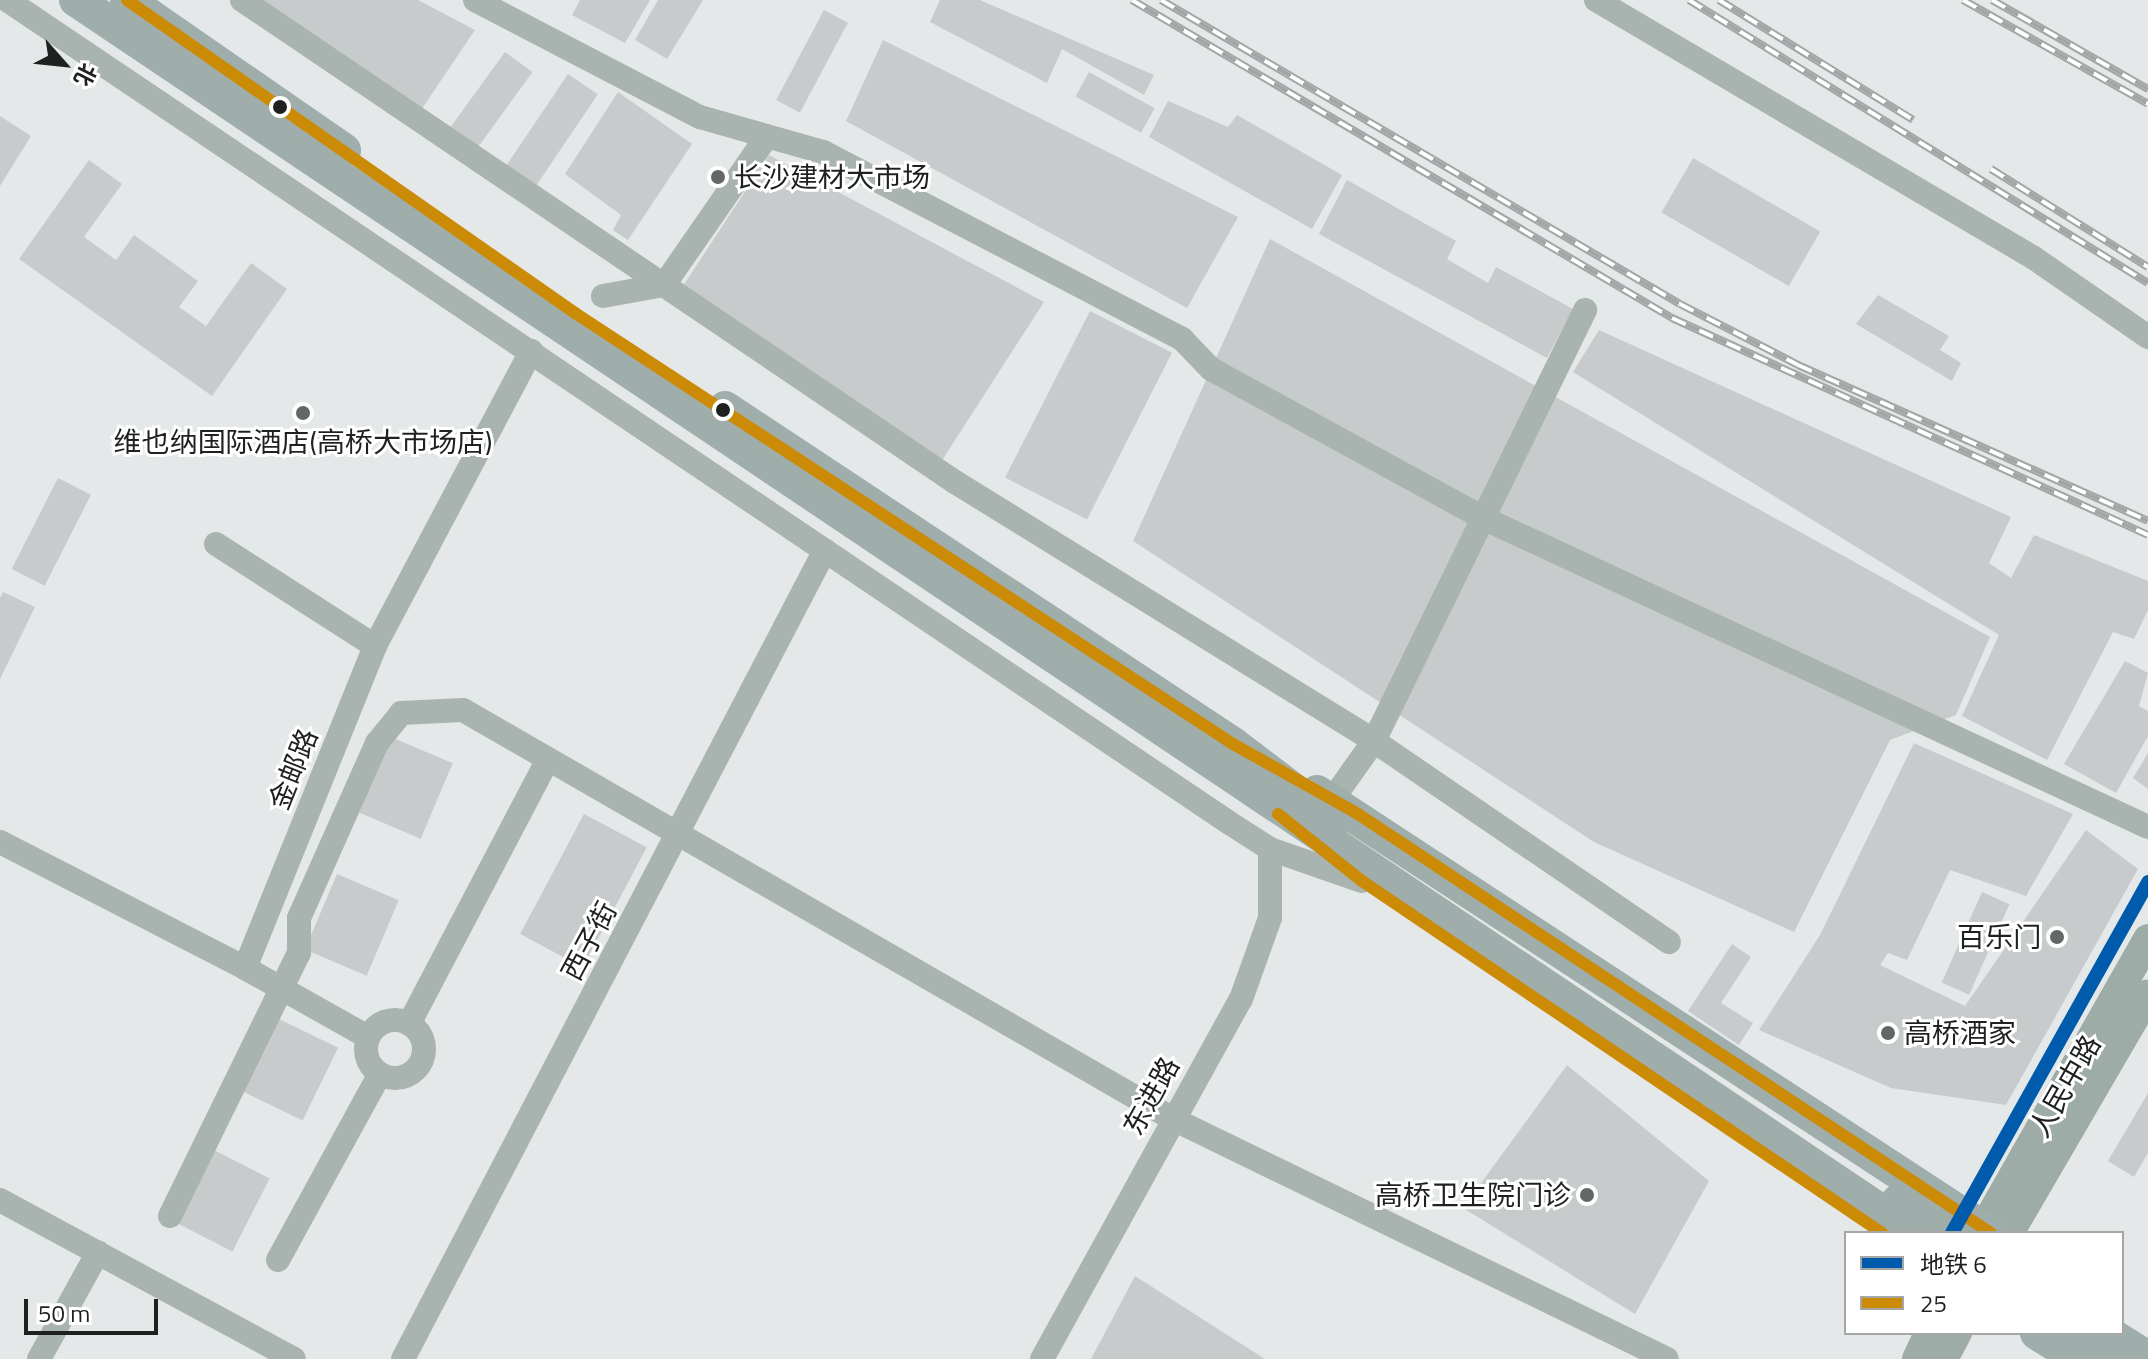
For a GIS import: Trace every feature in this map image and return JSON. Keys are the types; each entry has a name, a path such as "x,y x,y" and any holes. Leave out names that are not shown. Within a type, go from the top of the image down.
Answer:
{"highway":[{"path":"76,0 1336,825 1946,1231"},
{"path":"149,6 575,313 1226,754 1989,1231"},
{"path":"1226,754 1362,881 1879,1231"},
{"path":"1336,825 1911,1231"},
{"path":"2124,1318 2148,1334"},
{"path":"2040,1335 2079,1359"},
{"path":"2074,1335 2112,1359"},
{"path":"2111,1335 2148,1358"}],"main road":[{"name":"人民中路","path":"1992,1231 2148,939"},
{"name":"人民中路","path":"1992,1231 2148,994"},
{"path":"1917,1359 1928,1335"},
{"path":"1943,1359 1956,1335"}],"street":[{"path":"7,0 1270,849 1362,881"},
{"path":"242,0 955,482 1374,741 1669,942"},
{"path":"475,0 700,117 823,152 1182,339 1211,369 1483,518 2148,827"},
{"path":"1596,0 2034,258 2148,337"},
{"path":"0,15 28,14"},
{"path":"603,296 664,285 767,136"},
{"path":"1336,825 1585,310"},
{"name":"金邮路","path":"245,968 375,646 531,351"},
{"path":"216,544 375,646"},
{"name":"西子街","path":"403,1359 825,550"},
{"path":"170,1216 299,953 299,918 358,778 401,713 463,710 676,839 1173,1119 1667,1359"},
{"path":"409,1024 547,761"},
{"path":"0,842 245,968 368,1037"},
{"name":"东进路","path":"1042,1359 1241,999 1266,932 1270,849"},
{"path":"391,1020 409,1024 424,1046 420,1063 398,1078 380,1074 369,1062 368,1037 391,1020"},
{"path":"278,1260 380,1074"},
{"path":"0,1200 294,1359"},
{"path":"39,1359 98,1252"}],"building":[{"path":"256,0 418,0 475,30 419,113"},
{"path":"580,0 650,0 625,43 572,15"},
{"path":"658,0 703,0 667,59 635,40"},
{"path":"940,0 980,0 1154,75 1144,95 1062,49 1047,83 930,22"},
{"path":"824,10 848,23 800,113 776,100"},
{"path":"883,40 1238,217 1187,308 846,121"},
{"path":"505,52 533,72 476,150 449,130"},
{"path":"1089,72 1155,108 1141,133 1075,96"},
{"path":"568,74 598,94 534,189 504,169"},
{"path":"618,92 692,144 628,240 613,230 621,215 565,174"},
{"path":"1168,101 1228,127 1237,115 1342,175 1312,229 1149,137"},
{"path":"0,116 31,136 0,186"},
{"path":"769,155 1044,302 939,465 683,286"},
{"path":"1693,158 1820,232 1789,286 1662,213"},
{"path":"89,160 122,184 84,237 116,260 134,235 198,281 179,307 206,326 251,263 287,289 212,396 19,259"},
{"path":"1347,180 1456,241 1447,259 1488,283 1496,267 1573,309 1547,358 1319,234"},
{"path":"1270,239 1990,637 1956,715 1890,740 1794,932 1594,842 1133,541"},
{"path":"1878,295 1949,336 1940,350 1961,363 1952,381 1856,324"},
{"path":"1090,311 1172,353 1087,519 1005,478"},
{"path":"1599,330 2011,517 1989,563 2011,578 2034,535 2148,581 2148,610 2134,639 2113,632 2047,760 1962,716 1999,635 1573,372"},
{"path":"58,478 91,495 45,586 12,569"},
{"path":"3,592 35,607 0,679 0,598"},
{"path":"2125,661 2148,673 2139,706 2148,711 2148,736 2116,793 2064,764"},
{"path":"391,737 453,763 421,839 359,812"},
{"path":"1914,743 2073,814 2026,896 1950,870 1907,960 1888,953 1880,965 1965,1006 2086,830 2138,869 2006,1105 1891,1088 1759,1030 1820,935"},
{"path":"2148,753 2148,789 2133,778"},
{"path":"584,814 647,847 583,967 520,934"},
{"path":"337,874 399,900 367,976 305,949"},
{"path":"1982,892 2009,904 1969,995 1942,982"},
{"path":"1732,944 1751,957 1721,1003 1753,1023 1739,1045 1688,1011"},
{"path":"277,1018 338,1048 303,1121 241,1091"},
{"name":"高桥卫生院门诊","path":"1567,1065 1709,1181 1635,1314 1463,1208"},
{"path":"2148,1093 2148,1153 2134,1177 2108,1161"},
{"path":"210,1148 270,1178 232,1251 173,1221"},
{"path":"1135,1276 1265,1359 1091,1359"}],"railway":[{"path":"1132,0 1672,318 2148,535"},
{"path":"1161,0 1680,304 1798,365 2148,521"},
{"path":"1689,0 2148,283"},
{"path":"1719,0 1913,120"},
{"path":"1963,0 2148,104"},
{"path":"1992,0 2148,89"},
{"path":"1991,169 2148,267"}],"metro line":[{"name":"6","path":"1953,1231 2148,882"}],"transit line":[{"name":"25","path":"127,0 575,313 1233,744 1358,814 1988,1231"},
{"name":"25","path":"1278,814 1362,881 1879,1231"}],"place":[{"name":"长沙建材大市场","path":"718,177"},
{"name":"维也纳国际酒店(高桥大市场店)","path":"303,413"},
{"name":"百乐门","path":"2057,937"},
{"name":"高桥酒家","path":"1888,1033"},
{"name":"高桥卫生院门诊","path":"1587,1195"}]}
